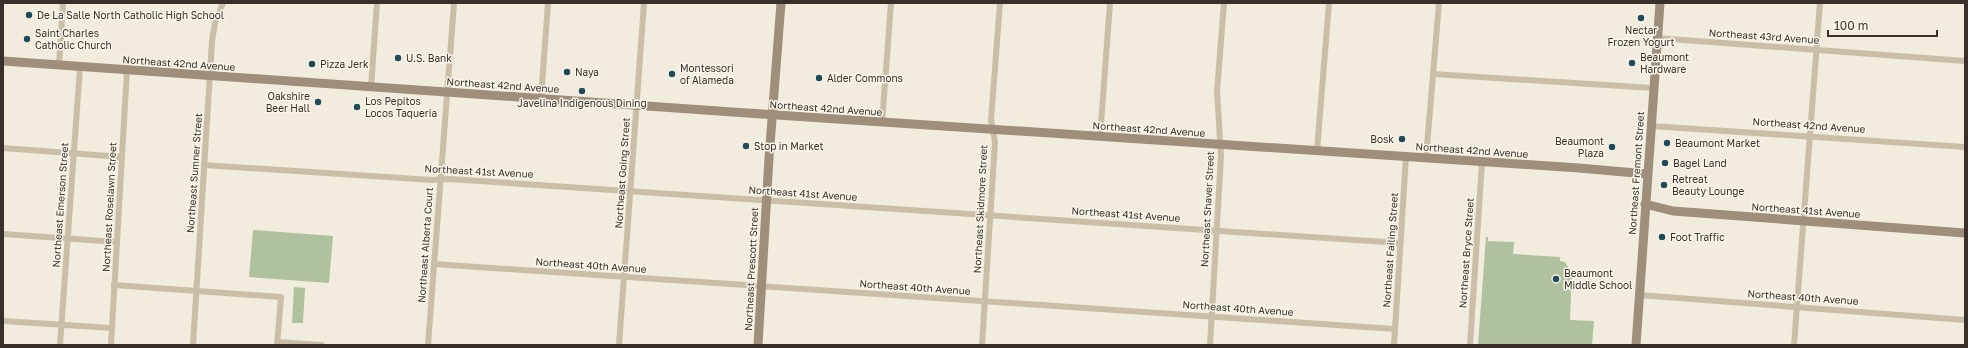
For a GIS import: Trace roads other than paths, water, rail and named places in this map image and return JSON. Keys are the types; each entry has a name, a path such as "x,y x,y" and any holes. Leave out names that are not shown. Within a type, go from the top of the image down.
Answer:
{"street":[{"path":"59,65 63,3"},
{"name":"Northeast Sumner Street","path":"193,345 213,32 223,3"},
{"path":"371,87 377,3"},
{"name":"Northeast Alberta Court","path":"428,345 446,92 454,3"},
{"path":"541,99 548,3"},
{"name":"Northeast Going Street","path":"619,345 644,3"},
{"name":"Northeast Prescott Street","path":"758,345 766,201 781,3"},
{"path":"882,122 891,3"},
{"name":"Northeast Skidmore Street","path":"982,345 995,142 991,120 1000,3"},
{"path":"1100,137 1110,3"},
{"name":"Northeast Shaver Street","path":"1210,345 1222,156 1217,91 1224,3"},
{"path":"1317,151 1329,3"},
{"path":"1426,158 1439,3"},
{"name":"Northeast Fremont Street","path":"1636,345 1660,3"},
{"path":"1794,345 1820,3"},
{"name":"Northeast 43rd Avenue","path":"1657,38 1965,61"},
{"name":"Northeast 42nd Avenue","path":"3,62 1647,174"},
{"name":"Northeast Emerson Street","path":"60,345 80,67"},
{"name":"Northeast Roselawn Street","path":"111,345 127,70"},
{"path":"1433,74 1654,88"},
{"name":"Northeast 42nd Avenue","path":"1651,126 1965,147"},
{"path":"3,148 122,157"},
{"name":"Northeast Failing Street","path":"1394,345 1406,157"},
{"name":"Northeast Bryce Street","path":"1470,345 1482,162"},
{"name":"Northeast 41st Avenue","path":"204,165 440,179 1400,243"},
{"name":"Northeast 41st Avenue","path":"1645,204 1673,211 1965,233"},
{"path":"3,234 117,242"},
{"name":"Northeast 40th Avenue","path":"434,264 1395,329"},
{"path":"114,285 281,297 277,344 322,345"},
{"name":"Northeast 40th Avenue","path":"1639,295 1965,320"},
{"path":"3,321 112,328"}],"place":[{"name":"De La Salle North Catholic High School","path":"29,15"},
{"name":"Nectar Frozen Yogurt","path":"1641,18"},
{"name":"Saint Charles Catholic Church","path":"27,39"},
{"name":"U.S. Bank","path":"398,58"},
{"name":"Beaumont Hardware","path":"1632,63"},
{"name":"Pizza Jerk","path":"312,64"},
{"name":"Naya","path":"567,72"},
{"name":"Montessori of Alameda","path":"672,74"},
{"name":"Alder Commons","path":"819,78"},
{"name":"Javelina Indigenous Dining","path":"582,91"},
{"name":"Oakshire Beer Hall","path":"318,102"},
{"name":"Los Pepitos Locos Taqueria","path":"357,107"},
{"name":"Bosk","path":"1402,139"},
{"name":"Beaumont Market","path":"1667,143"},
{"name":"Stop in Market","path":"746,146"},
{"name":"Beaumont Plaza","path":"1612,147"},
{"name":"Bagel Land","path":"1665,163"},
{"name":"Retreat Beauty Lounge","path":"1664,185"},
{"name":"Foot Traffic","path":"1662,237"},
{"name":"Beaumont Middle School","path":"1556,279"}]}
